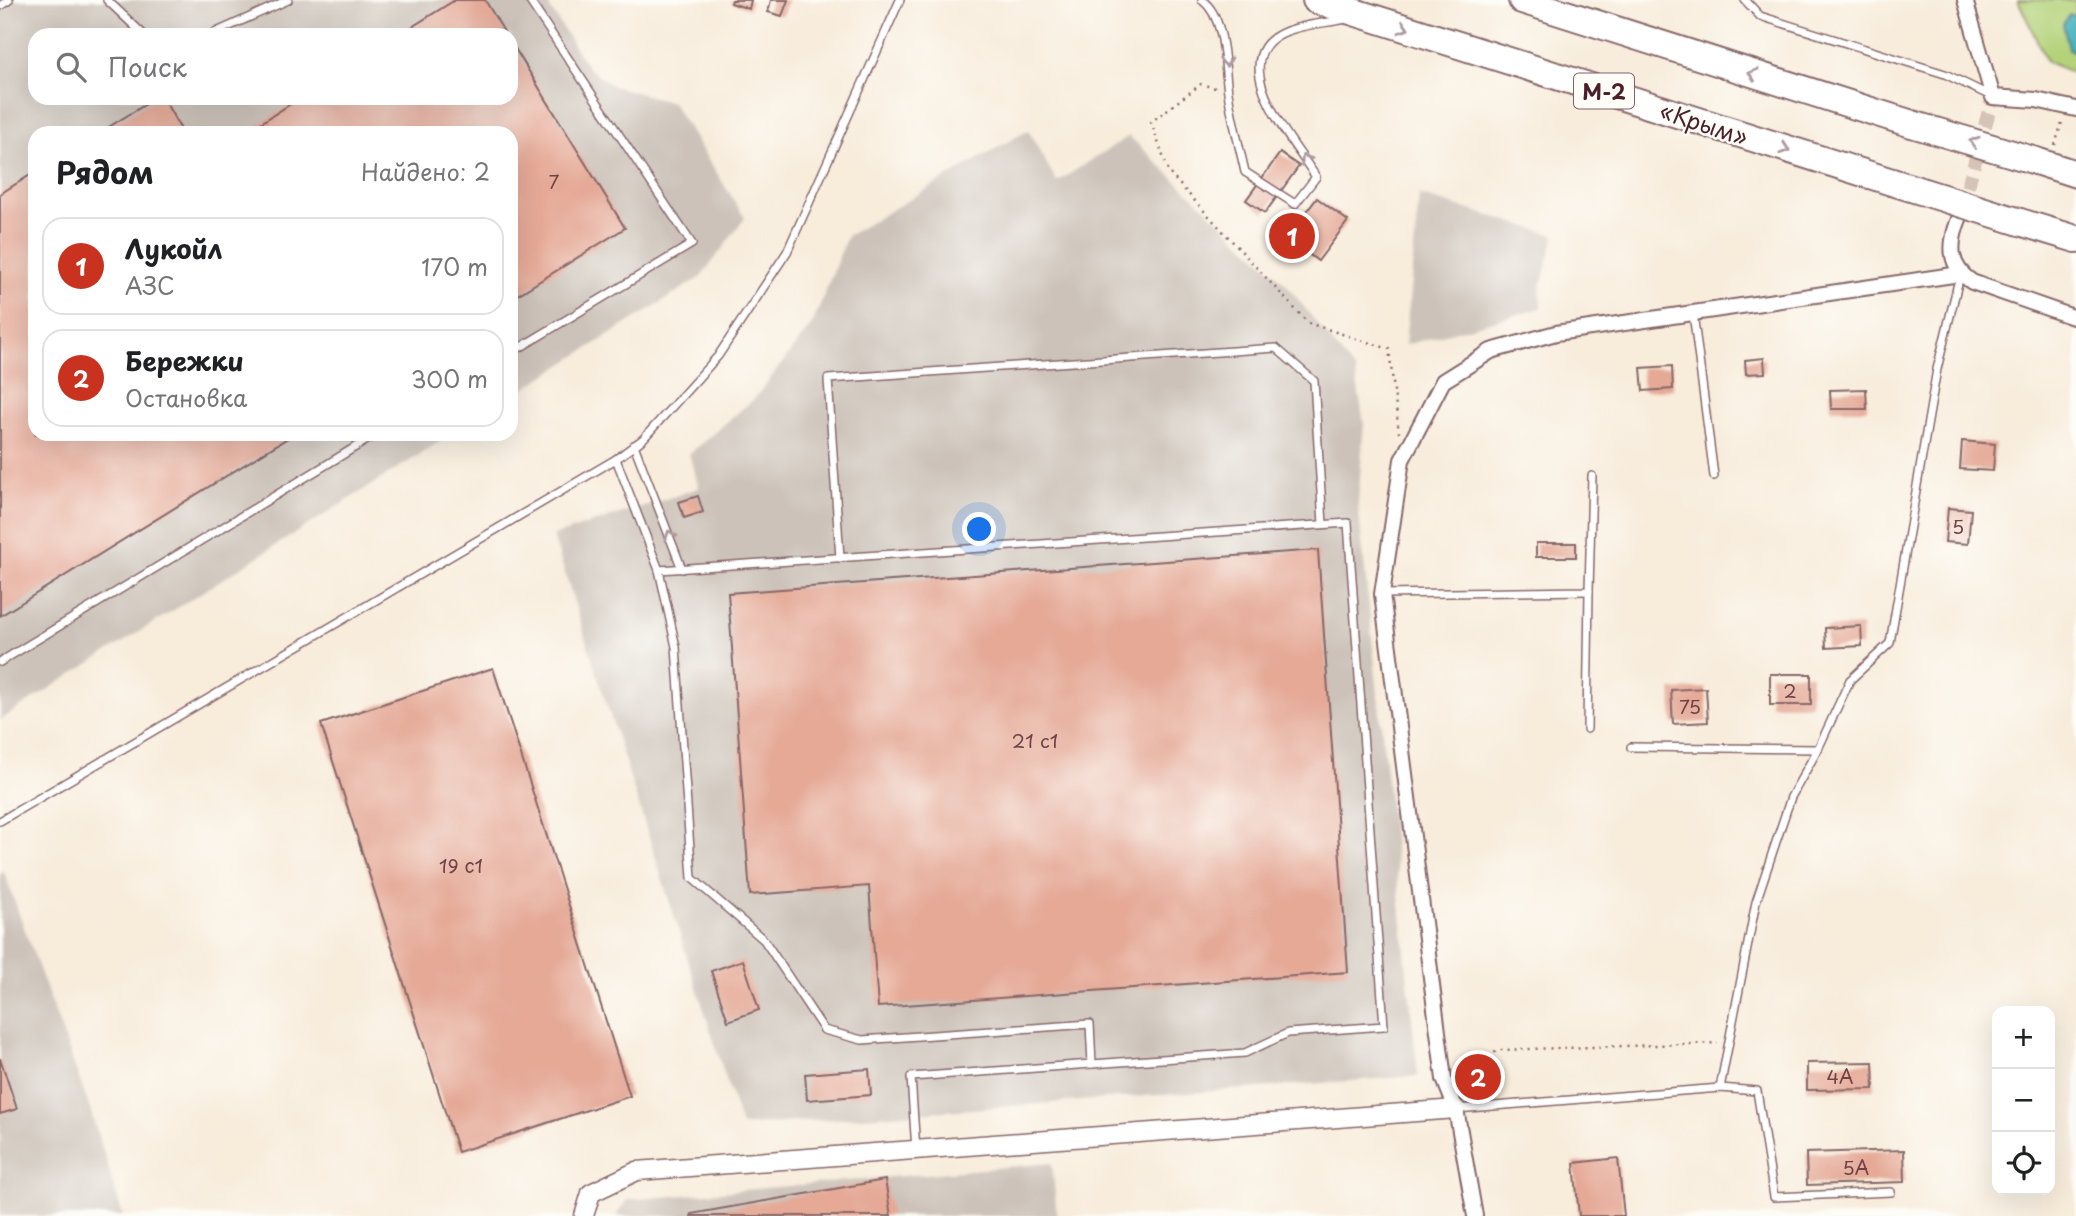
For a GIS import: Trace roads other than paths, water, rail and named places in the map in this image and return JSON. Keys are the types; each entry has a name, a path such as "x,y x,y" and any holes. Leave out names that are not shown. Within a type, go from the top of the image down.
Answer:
{"highway":[{"name":"«Крым»","path":"1316,0 2076,239"},
{"path":"1522,0 2076,174"}],"street":[{"path":"1965,0 1993,97 2071,107"},
{"path":"1959,219 1952,237 1952,258 1960,274 1972,282 2076,318"},
{"path":"1475,1216 1456,1110 1444,1079 1382,594 1402,460 1443,381 1490,351 1556,333 1960,274"},
{"path":"583,1216 592,1193 637,1171 1456,1110"}],"lane":[{"path":"0,6 9,0"},
{"path":"107,0 137,28"},
{"path":"226,28 288,0"},
{"path":"518,349 692,244 529,0"},
{"path":"0,821 634,445 718,356 788,252 900,0"},
{"path":"1202,0 1209,5 1225,48 1228,91 1245,172 1295,204 1317,177 1263,94 1256,68 1265,45 1286,31 1364,15"},
{"path":"1745,0 1760,16 1945,74 1993,97"},
{"path":"1720,1088 1756,902 1791,797 1818,749 1850,680 1890,643 1937,369 1960,274"},
{"path":"1692,313 1714,476"},
{"path":"840,558 828,379 1249,349 1276,348 1314,381 1323,524"},
{"path":"0,662 365,441"},
{"path":"634,445 682,569"},
{"path":"616,458 659,570 676,647 692,878 764,940 824,1030 862,1040 1090,1024 1092,1064"},
{"path":"1587,729 1592,476"},
{"path":"659,570 1349,523 1384,1026 1289,1032 1245,1053 911,1077 916,1150"},
{"path":"1382,594 1589,592"},
{"path":"1631,747 1818,749"},
{"path":"1456,1110 1720,1088 1757,1091 1774,1197 1891,1192"}],"water":[{"path":"2069,15 2076,15 2076,52 2069,49 2063,24"}],"tunnel":[{"path":"1962,207 1993,97"}],"place":[{"name":"Лукойл","path":"1292,236"},
{"name":"Бережки","path":"1478,1077"}]}
